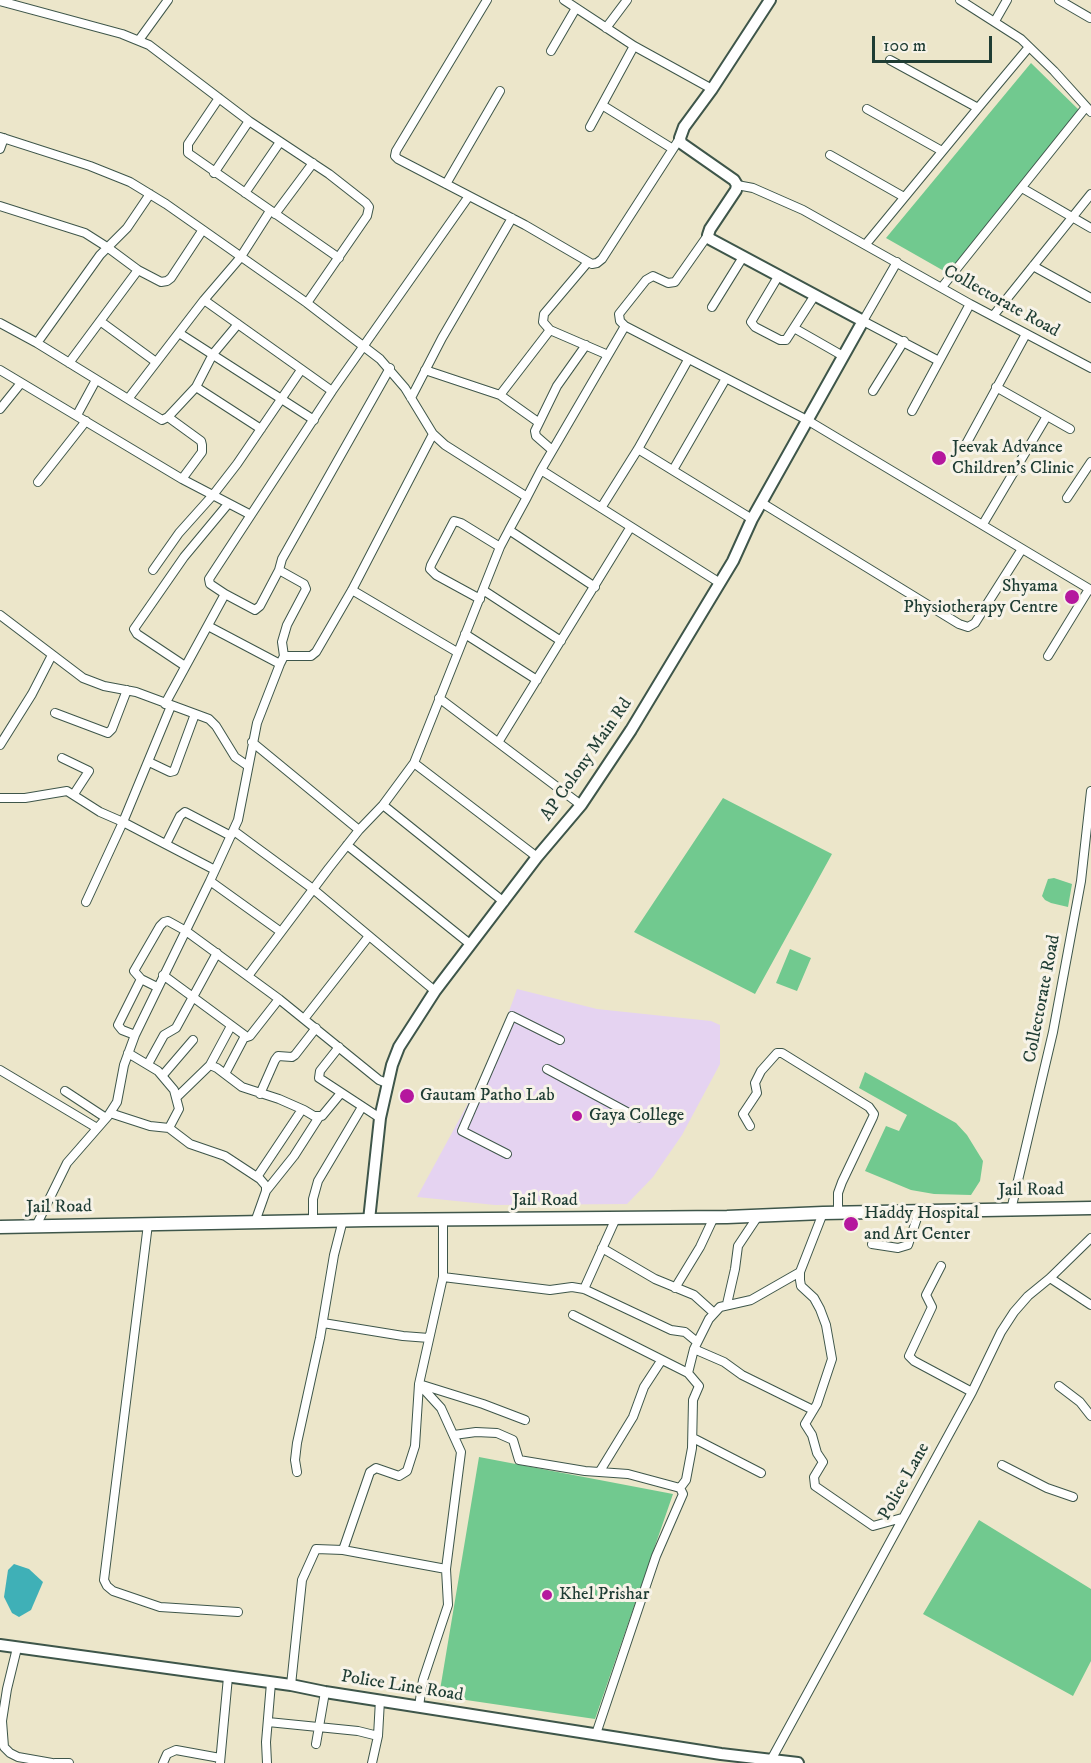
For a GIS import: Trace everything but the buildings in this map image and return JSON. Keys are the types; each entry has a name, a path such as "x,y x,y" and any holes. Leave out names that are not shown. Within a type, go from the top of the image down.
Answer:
{"main road":[{"name":"Jail Road","path":"0,1227 342,1220 714,1218 823,1213 1091,1208"}],"street":[{"path":"0,0 139,40 162,54 249,121 313,163 366,203 369,207 368,216 308,303"},
{"path":"139,40 168,0"},
{"path":"488,0 395,156 512,218 588,262 597,263 602,260 680,138 684,127 712,89 770,0"},
{"path":"564,0 634,46 712,89"},
{"path":"606,28 627,0"},
{"path":"942,286 1088,110 1054,70 1029,47 995,21 960,0"},
{"path":"995,21 1007,0"},
{"path":"1059,0 1090,18"},
{"path":"551,51 576,8"},
{"path":"590,127 634,46"},
{"path":"866,244 1029,47"},
{"path":"890,60 978,108"},
{"path":"446,184 500,91"},
{"path":"219,98 187,148 188,153 339,258"},
{"path":"602,105 673,149"},
{"path":"867,109 942,151"},
{"path":"214,173 249,121"},
{"path":"0,149 2,138 90,166 130,182 150,194 308,303 364,346 390,368 433,434 445,445 527,497"},
{"path":"680,138 685,147 735,180 736,190 675,282 668,282 653,276 646,280 619,314 621,321 625,326 687,360 807,420 1090,590 1048,656"},
{"path":"245,193 280,142"},
{"path":"830,155 904,196"},
{"path":"128,399 313,163"},
{"name":"Collectorate Road","path":"737,184 775,196 1091,368"},
{"path":"1022,188 1091,228"},
{"path":"38,343 107,247 127,228 150,194"},
{"path":"993,316 1091,194"},
{"path":"390,368 287,550 260,606 255,610 210,584 209,579 332,391 469,196"},
{"path":"0,206 85,234 157,281 167,281 202,231"},
{"path":"411,398 471,287 512,218"},
{"path":"708,235 715,242 939,361"},
{"path":"712,306 743,257"},
{"path":"588,262 544,314 543,322 550,330 608,355"},
{"path":"863,321 897,262"},
{"path":"1033,266 1091,298"},
{"path":"69,363 138,270"},
{"path":"779,275 751,324 783,341 788,339 815,295"},
{"path":"204,300 332,391"},
{"path":"912,411 970,304"},
{"path":"100,321 156,362"},
{"name":"AP Colony Main Rd","path":"369,1220 380,1118 387,1083 399,1047 435,991 537,857 581,805 631,730 733,561 752,519 863,321"},
{"path":"0,323 38,343 162,420 168,417 196,387 213,354 238,324"},
{"path":"248,976 347,845 383,805 414,763 500,547 552,450 625,326"},
{"path":"794,328 843,356"},
{"path":"500,395 550,330"},
{"path":"179,333 314,420"},
{"path":"965,446 1026,334"},
{"path":"873,391 904,341"},
{"path":"552,450 536,436 535,431 562,378 586,345"},
{"path":"602,508 638,449 687,360"},
{"path":"0,370 182,479 251,515"},
{"path":"153,570 179,533 213,495 301,370"},
{"path":"425,370 500,395 538,422"},
{"path":"77,415 96,380"},
{"path":"673,470 725,380"},
{"path":"0,409 21,383"},
{"path":"196,387 261,429"},
{"path":"996,387 1070,429"},
{"path":"983,524 1047,416"},
{"path":"168,417 201,441 202,445 202,452 182,479"},
{"path":"38,482 86,421"},
{"path":"208,626 282,660 311,656 316,652 352,590 433,434"},
{"path":"638,449 752,519"},
{"path":"1067,498 1091,462"},
{"path":"541,470 720,583"},
{"path":"762,503 959,624 968,627 975,623 1022,549"},
{"path":"185,666 137,634 134,629 184,557 228,504"},
{"path":"480,599 436,575 430,569 431,565 454,521 500,547"},
{"path":"499,741 630,528"},
{"path":"509,530 595,587"},
{"path":"36,1226 67,1163 117,1102 128,1053 135,1035 210,881 243,804 257,723 282,660 284,634 306,589 304,584 279,570"},
{"path":"352,590 458,652"},
{"path":"483,590 561,642"},
{"path":"86,902 149,762 168,705 185,666 225,594"},
{"path":"0,615 83,678 93,683 149,696 209,719 235,757 248,766"},
{"path":"465,634 537,680"},
{"path":"0,745 32,694 52,655"},
{"path":"55,713 108,733 112,729 127,690"},
{"path":"439,698 581,805"},
{"path":"149,762 170,772 174,771 195,714"},
{"path":"252,742 359,830"},
{"path":"62,758 89,771 74,794"},
{"path":"414,763 537,857"},
{"path":"0,798 39,797 61,790 74,794 100,812 215,870"},
{"name":"Collectorate Road","path":"1011,1210 1053,1032 1081,881 1091,791"},
{"path":"383,805 504,902"},
{"path":"166,844 180,816 185,812 232,833 314,889 435,991"},
{"path":"347,845 470,944"},
{"path":"210,881 281,932"},
{"path":"157,987 141,979 135,974 134,968 164,922 173,922 217,952 379,1080 387,1083"},
{"path":"304,1019 369,936"},
{"path":"148,1064 164,1035 176,1028 217,952"},
{"path":"163,975 245,1036 250,1036 279,999"},
{"path":"135,1035 122,1030 118,1025 141,979"},
{"path":"507,1154 462,1131 512,1016 560,1040"},
{"path":"177,1097 210,1065 231,1026"},
{"path":"260,1094 278,1056 292,1057 295,1055 316,1028"},
{"path":"225,1074 245,1036"},
{"path":"164,1075 193,1040"},
{"path":"339,1047 319,1075 322,1080 380,1118"},
{"path":"128,1053 164,1075 177,1097 179,1109 169,1128"},
{"path":"750,1126 743,1114 757,1093 755,1083 761,1071 777,1053 782,1053 869,1107 874,1114 838,1193 838,1214"},
{"path":"210,1065 242,1087 286,1101 319,1117"},
{"path":"546,1069 638,1118"},
{"path":"0,1070 97,1128"},
{"path":"65,1091 108,1115 150,1126 169,1128 190,1144 225,1156 264,1182 266,1191"},
{"path":"255,1222 266,1191 294,1156 319,1117 341,1093"},
{"path":"313,1221 313,1199 318,1181 362,1107"},
{"path":"257,1177 301,1111 304,1110"},
{"path":"872,1244 898,1248 908,1245 919,1212"},
{"path":"823,1213 800,1272 801,1286 814,1298 823,1317 832,1359 813,1410 805,1424 823,1462 814,1477 815,1486 873,1526 902,1518"},
{"path":"727,1304 738,1246 758,1216"},
{"path":"584,1288 616,1218"},
{"path":"675,1288 700,1247 714,1218"},
{"path":"343,1550 370,1472 376,1468 399,1476 407,1471 415,1446 419,1384 443,1277 443,1219"},
{"path":"297,1472 295,1460 297,1443 342,1220"},
{"path":"148,1224 104,1580 113,1591 160,1606 238,1612"},
{"name":"Police Lane","path":"771,1760 972,1392 1001,1332 1028,1296 1091,1238"},
{"path":"602,1248 655,1279 694,1295 714,1313"},
{"path":"941,1266 926,1295 932,1307 909,1356 914,1361 972,1392"},
{"path":"688,1373 696,1346 714,1313 727,1304 751,1300 800,1272"},
{"path":"443,1277 550,1290 584,1288 671,1330 685,1332 696,1346 742,1375 813,1410"},
{"path":"1050,1278 1091,1305"},
{"path":"573,1315 688,1373 699,1386 693,1400 693,1438 686,1480 680,1488"},
{"path":"323,1323 429,1338"},
{"path":"600,1471 633,1417 644,1387 661,1361"},
{"path":"419,1384 525,1420"},
{"path":"418,1706 423,1680 448,1605 446,1569 461,1452 441,1408 419,1384"},
{"path":"1059,1386 1080,1402 1091,1416"},
{"path":"454,1435 476,1432 497,1433 513,1440 519,1460 585,1471 628,1474 680,1488 683,1494 656,1556 596,1734"},
{"path":"693,1438 761,1473"},
{"path":"1002,1465 1047,1488 1073,1497"},
{"path":"291,1685 302,1580 316,1549 343,1550 446,1569"},
{"name":"Police Line Road","path":"0,1645 291,1685 596,1734 720,1759 798,1763"},
{"path":"17,1648 4,1710 2,1733 4,1747 18,1757 53,1763 69,1763"},
{"path":"163,1763 167,1754 176,1750 220,1761 228,1677"},
{"path":"267,1763 271,1683"},
{"path":"316,1744 325,1692"},
{"path":"372,1763 378,1736 380,1700"},
{"path":"268,1722 319,1726 378,1736"}],"shaded area":[{"name":"Gaya College","path":"517,989 597,1009 711,1021 720,1025 720,1064 682,1135 653,1177 627,1204 495,1205 417,1197 497,1045"}],"green space":[{"path":"1031,63 1081,112 951,275 886,238"},
{"path":"723,798 832,854 755,994 634,932"},
{"path":"1054,878 1072,884 1068,907 1051,903 1042,896 1048,879"},
{"path":"790,949 811,958 797,991 776,983"},
{"path":"865,1072 956,1123 967,1135 983,1161 980,1181 971,1195 934,1194 911,1190 865,1171 886,1126 899,1131 907,1115 859,1088"},
{"name":"Khel Prishar","path":"479,1457 673,1494 595,1719 439,1696"},
{"path":"979,1520 1091,1589 1091,1661 1073,1696 923,1614"}],"water":[{"path":"14,1564 29,1569 43,1582 31,1610 19,1617 12,1613 4,1597 8,1570"}],"place":[{"name":"Jeevak Advance Children's Clinic","path":"939,458"},
{"name":"Shyama Physiotherapy Centre","path":"1072,597"},
{"name":"Gautam Patho Lab","path":"407,1096"},
{"name":"Gaya College","path":"577,1116"},
{"name":"Haddy Hospital and Art Center","path":"851,1224"},
{"name":"Khel Prishar","path":"547,1595"}]}
